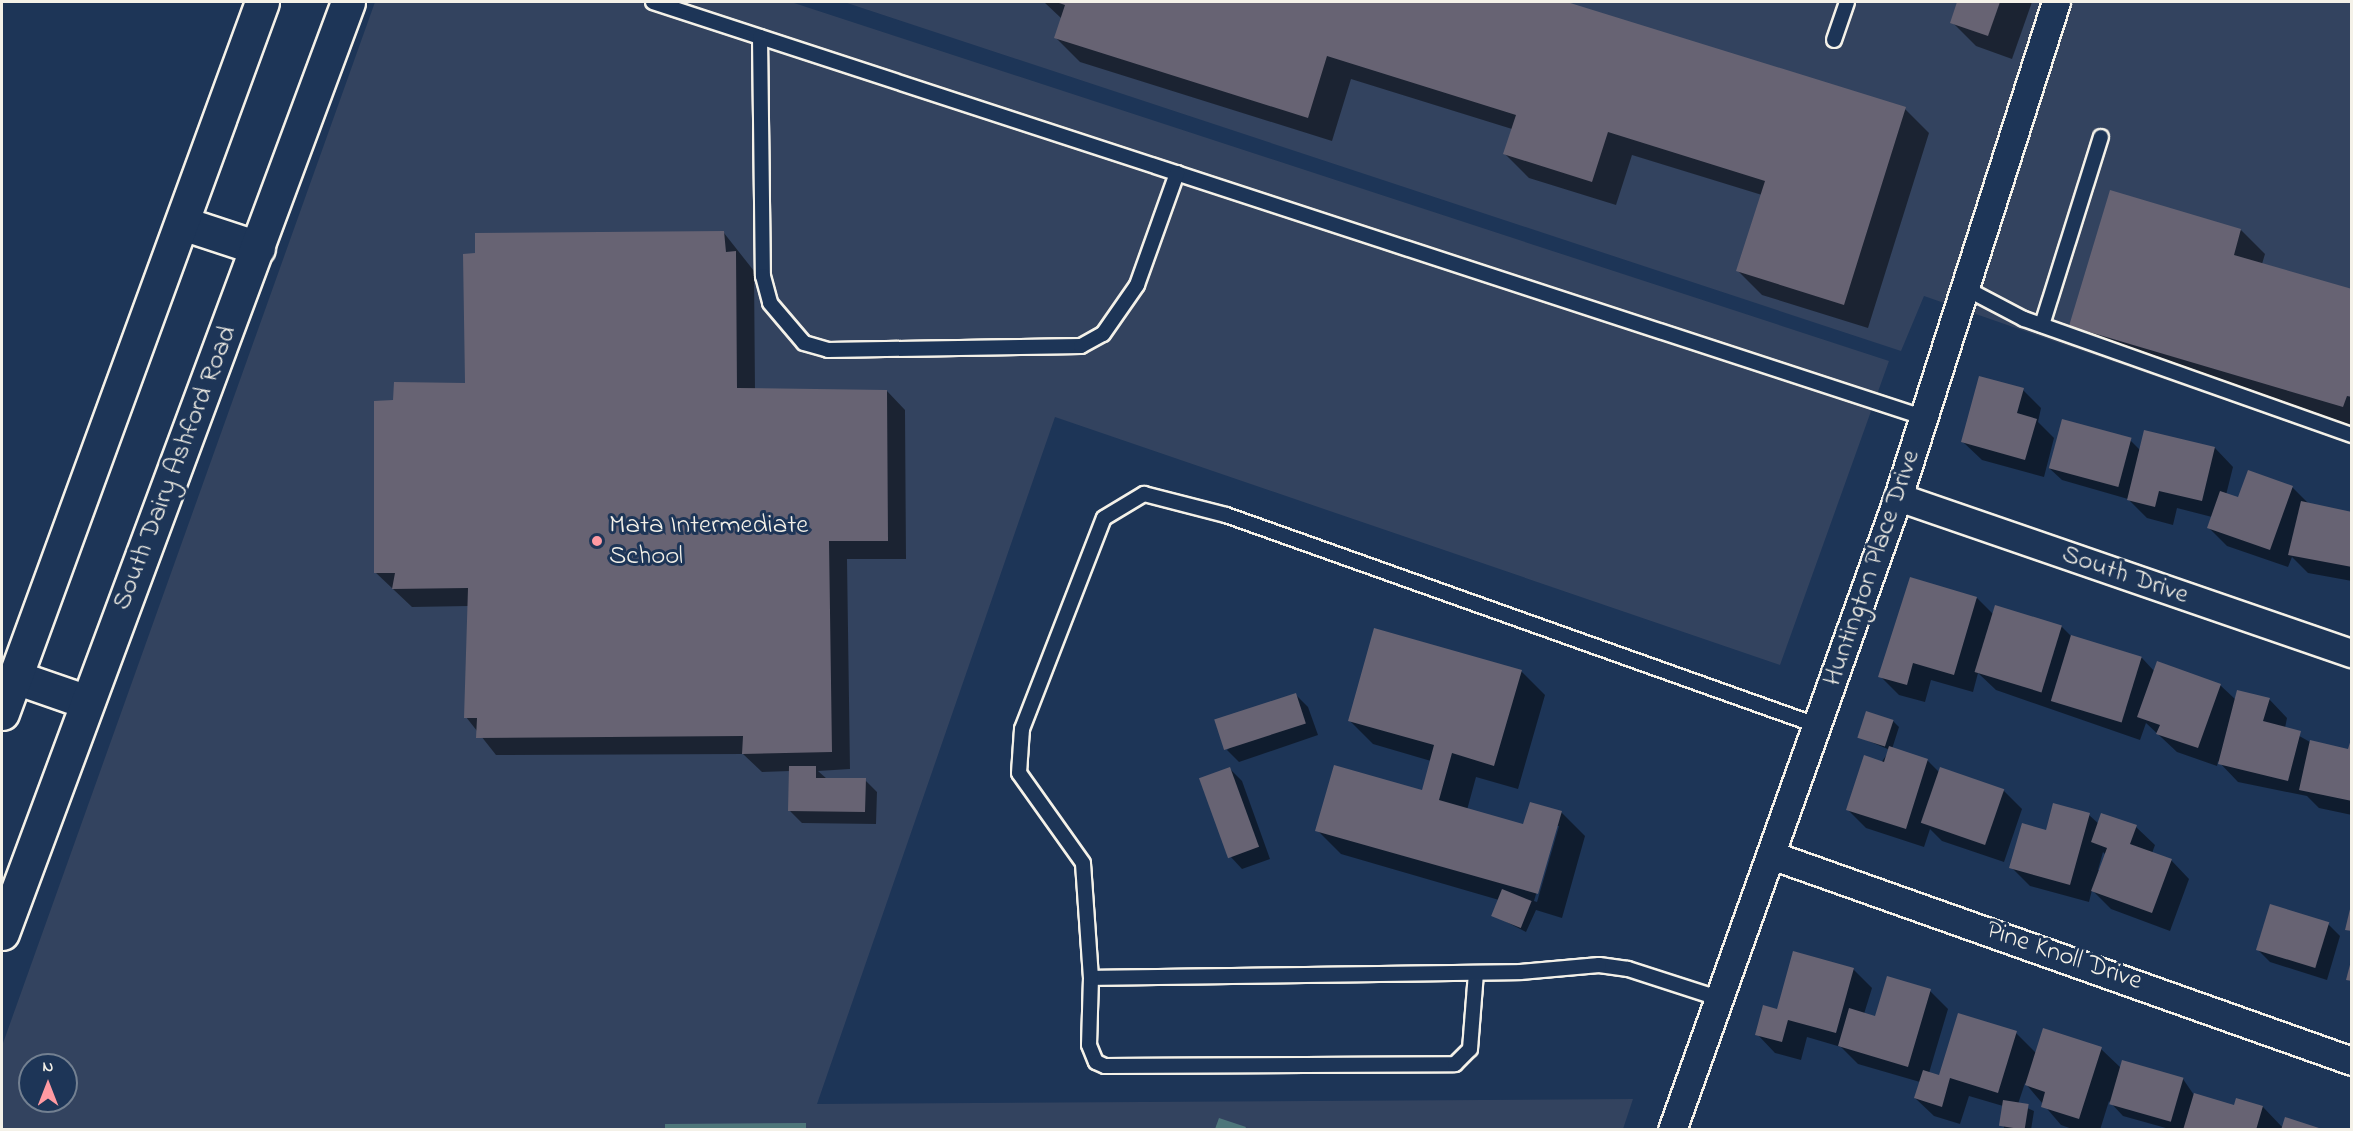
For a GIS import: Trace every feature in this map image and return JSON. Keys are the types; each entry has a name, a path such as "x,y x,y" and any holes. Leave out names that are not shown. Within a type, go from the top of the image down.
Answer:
{"main road":[{"path":"2,714 262,2"},
{"name":"South Dairy Ashford Road","path":"2,933 348,2"},
{"path":"182,223 258,248"},
{"path":"15,677 87,702"}],"street":[{"name":"Huntington Place Drive","path":"1672,1130 1774,856 1898,497 1963,287 2056,2"},
{"name":"South Drive","path":"1898,497 2352,653"},
{"name":"Pine Knoll Drive","path":"1774,856 2352,1061"}],"lane":[{"path":"653,2 1923,417"},
{"path":"1834,40 1846,2"},
{"path":"760,37 763,276 770,303 804,343 828,350 1081,346 1103,334 1137,285 1177,173"},
{"path":"2042,325 2101,137"},
{"path":"1963,287 2042,325 2352,435"},
{"path":"1476,973 1470,1049 1455,1064 1105,1066 1096,1062 1089,1045 1090,978 1083,863 1019,773 1022,729 1104,518 1144,494 1226,515 1819,726"},
{"path":"1090,978 1476,973 1599,965 1628,969 1721,999"}],"shaded area":[{"name":"Mata Intermediate School","path":"375,2 791,2 1889,361 1780,665 1055,417 817,1104 1633,1099 1623,1129 2,1130 2,1046"},
{"path":"844,2 2351,2 2351,444 1924,296 1901,351"}],"green space":[{"path":"1219,1118 1246,1127 1245,1129 1215,1129"},
{"path":"806,1123 806,1130 665,1129 665,1124"}],"building":[{"path":"1056,2 1567,2 1906,107 1844,305 1736,271 1765,181 1608,132 1592,182 1503,154 1516,115 1327,56 1308,118 1054,38 1065,5"},
{"path":"1957,2 2000,2 1988,36 1950,23"},
{"path":"2110,190 2241,229 2234,255 2352,289 2352,397 2347,396 2343,407 2069,326"},
{"path":"724,231 726,252 736,251 737,388 887,390 888,541 829,541 832,752 742,754 743,736 476,738 477,718 464,718 468,588 392,589 395,573 374,573 374,401 393,400 394,382 465,383 463,254 475,253 475,233"},
{"path":"1979,376 2024,388 2017,413 2037,419 2025,460 1961,442"},
{"path":"2062,419 2132,438 2118,487 2049,468"},
{"path":"2144,430 2215,447 2202,501 2159,491 2155,507 2127,500"},
{"path":"2248,470 2293,486 2270,550 2207,528 2220,491 2238,497"},
{"path":"2301,501 2352,512 2352,567 2288,555"},
{"path":"1910,577 1977,597 1954,675 1913,663 1907,685 1878,677"},
{"path":"1995,605 2062,625 2041,692 1975,672"},
{"path":"1374,628 1522,670 1494,766 1452,753 1439,800 1523,824 1530,802 1562,811 1538,894 1315,831 1334,765 1422,790 1434,745 1348,721"},
{"path":"2071,635 2142,657 2122,723 2051,701"},
{"path":"2157,661 2221,684 2198,748 2156,734 2160,725 2137,717"},
{"path":"2237,690 2270,698 2263,721 2301,731 2288,781 2218,764"},
{"path":"1296,693 1306,723 1224,750 1214,720"},
{"path":"1866,711 1894,720 1885,747 1857,738"},
{"path":"2352,736 2352,801 2299,790 2310,740 2348,749"},
{"path":"1889,746 1928,759 1906,829 1846,810 1864,755 1884,762"},
{"path":"789,766 816,766 816,778 866,778 865,812 788,811"},
{"path":"1230,767 1259,847 1228,858 1199,778"},
{"path":"1940,767 2004,789 1985,845 1921,823"},
{"path":"2053,803 2090,813 2070,885 2009,868 2022,823 2046,830"},
{"path":"2101,813 2137,825 2130,844 2172,859 2152,913 2091,891 2107,848 2091,842"},
{"path":"1502,889 1532,901 1521,928 1491,916"},
{"path":"2270,904 2329,922 2315,968 2256,950"},
{"path":"2352,905 2352,931 2345,930"},
{"path":"1793,951 1854,968 1836,1033 1788,1020 1782,1042 1755,1035 1763,1005 1777,1009"},
{"path":"2352,961 2352,981 2346,980"},
{"path":"1887,976 1931,989 1908,1067 1838,1046 1849,1008 1875,1016"},
{"path":"1958,1013 2017,1031 1998,1093 1950,1078 1942,1107 1914,1098 1923,1070 1939,1075"},
{"path":"2043,1028 2102,1047 2079,1119 2041,1107 2045,1092 2025,1085"},
{"path":"2122,1060 2184,1078 2171,1122 2109,1104"},
{"path":"2194,1093 2234,1105 2236,1098 2263,1106 2256,1130 2183,1130"},
{"path":"2003,1100 2029,1104 2025,1130 1999,1126"},
{"path":"2285,1117 2322,1129 2322,1130 2281,1130"}],"place":[{"name":"Mata Intermediate School","path":"597,541"}]}
